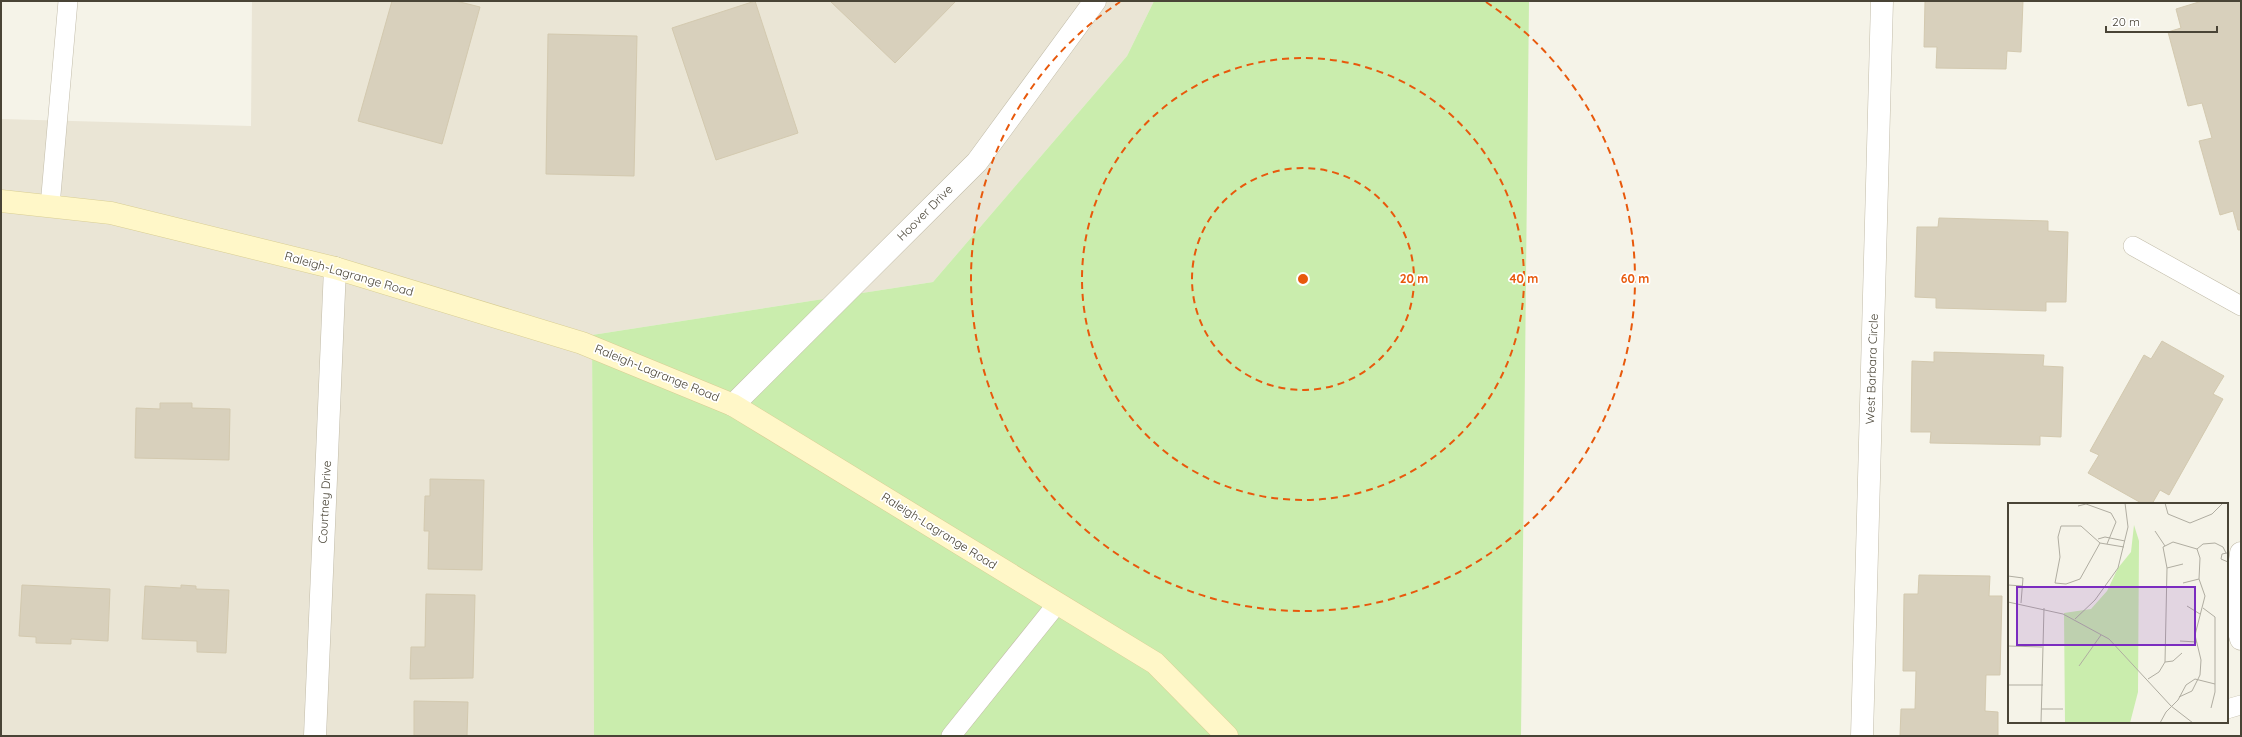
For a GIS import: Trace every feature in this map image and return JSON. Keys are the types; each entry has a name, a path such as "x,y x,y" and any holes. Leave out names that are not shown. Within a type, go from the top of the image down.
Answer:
{"main road":[{"name":"Raleigh-Lagrange Road","path":"1,201 111,213 335,268 582,343 733,405 1155,663 1227,736"}],"street":[{"name":"Hoover Drive","path":"733,405 977,162 1095,1"},
{"name":"West Barbara Circle","path":"1862,736 1882,1"},
{"name":"Courtney Drive","path":"314,736 335,268"},
{"path":"2241,553 2233,610 2241,639"}],"lane":[{"path":"50,206 68,1"},
{"path":"2133,246 2241,306"},
{"path":"951,736 1057,604"},
{"path":"2228,709 2241,705"}],"shaded area":[{"path":"252,1 1154,1 1127,56 933,282 592,335 594,736 1,736 1,119 251,126"}],"green space":[{"path":"1154,1 1529,1 1521,736 594,736 592,335 933,282 1127,56"}],"building":[{"path":"392,1 456,1 480,7 442,144 358,121"},
{"path":"755,1 798,133 716,160 672,28"},
{"path":"830,1 954,1 955,2 895,63"},
{"path":"1925,1 2023,1 2021,52 2007,51 2006,69 1936,68 1937,47 1924,47"},
{"path":"2202,1 2241,1 2241,230 2238,230 2233,211 2220,215 2199,141 2212,138 2202,103 2188,106 2168,32 2181,28 2176,9"},
{"path":"548,34 637,36 634,176 546,174"},
{"path":"1939,218 2048,221 2048,231 2068,232 2066,302 2046,302 2046,311 1936,308 1936,298 1915,297 1917,227 1938,227"},
{"path":"2162,341 2224,376 2213,394 2223,399 2169,495 2160,490 2153,503 2141,503 2088,473 2099,455 2090,451 2144,355 2151,359"},
{"path":"1934,352 2044,355 2043,366 2063,367 2061,437 2040,436 2040,445 1930,443 1931,432 1911,432 1912,361 1934,362"},
{"path":"160,403 192,403 192,408 230,409 229,460 135,458 136,408 160,409"},
{"path":"430,479 484,480 482,570 428,569 429,531 424,531 425,496 430,496"},
{"path":"1919,575 1990,576 1989,596 2002,596 2000,675 1986,675 1985,711 1998,712 1998,736 1900,736 1901,709 1915,709 1916,671 1903,671 1904,594 1918,594"},
{"path":"22,585 110,589 108,641 71,639 71,644 36,643 36,637 19,636"},
{"path":"181,585 196,586 196,589 229,590 226,653 197,652 197,641 142,639 145,586 181,588"},
{"path":"426,594 475,595 473,678 410,679 411,647 425,647"},
{"path":"414,701 468,702 467,736 414,736"}]}
